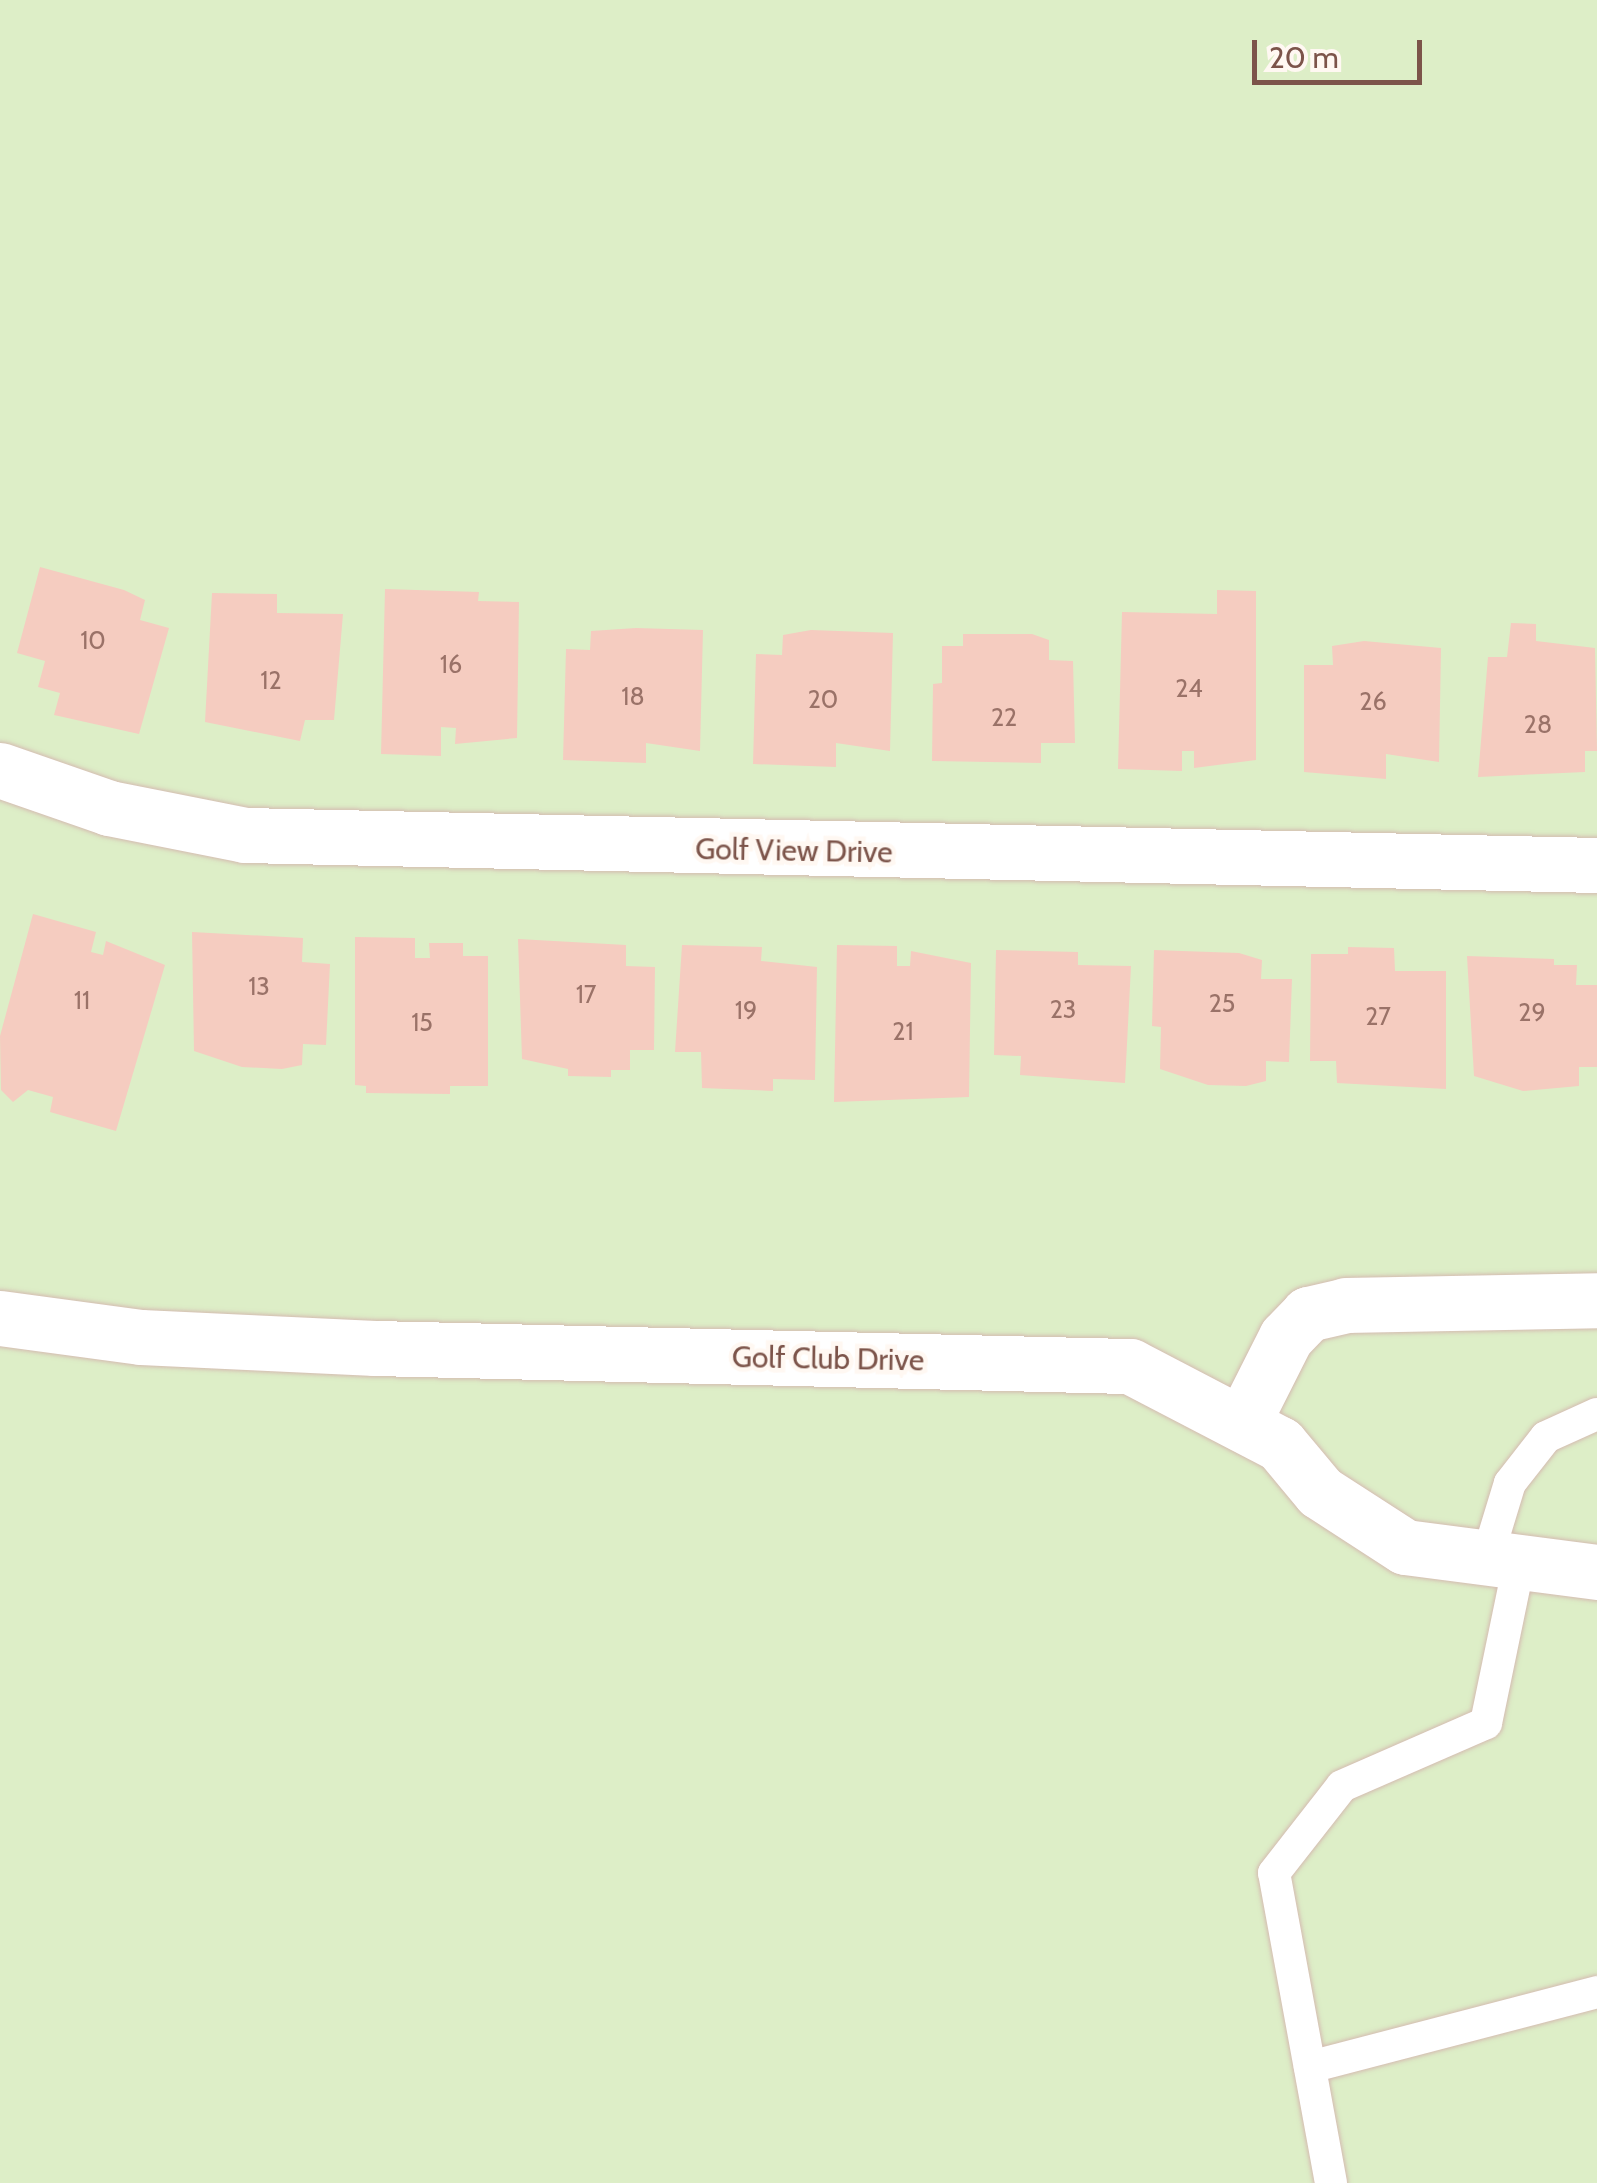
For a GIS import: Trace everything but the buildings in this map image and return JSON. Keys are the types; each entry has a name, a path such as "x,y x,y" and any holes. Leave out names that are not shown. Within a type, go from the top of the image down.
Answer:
{"street":[{"name":"Golf View Drive","path":"0,770 109,808 245,836 1597,865"},
{"path":"1242,1424 1286,1337 1308,1314 1346,1306 1597,1300"},
{"name":"Golf Club Drive","path":"0,1318 141,1336 355,1347 1130,1366 1280,1444 1320,1492 1405,1548 1597,1572"}],"lane":[{"path":"1331,2183 1274,1873 1342,1786 1486,1722 1510,1483 1546,1437 1597,1414"},
{"path":"1310,2067 1597,1992"}],"green space":[{"path":"0,0 1597,0 1597,2183 0,2183"}]}
